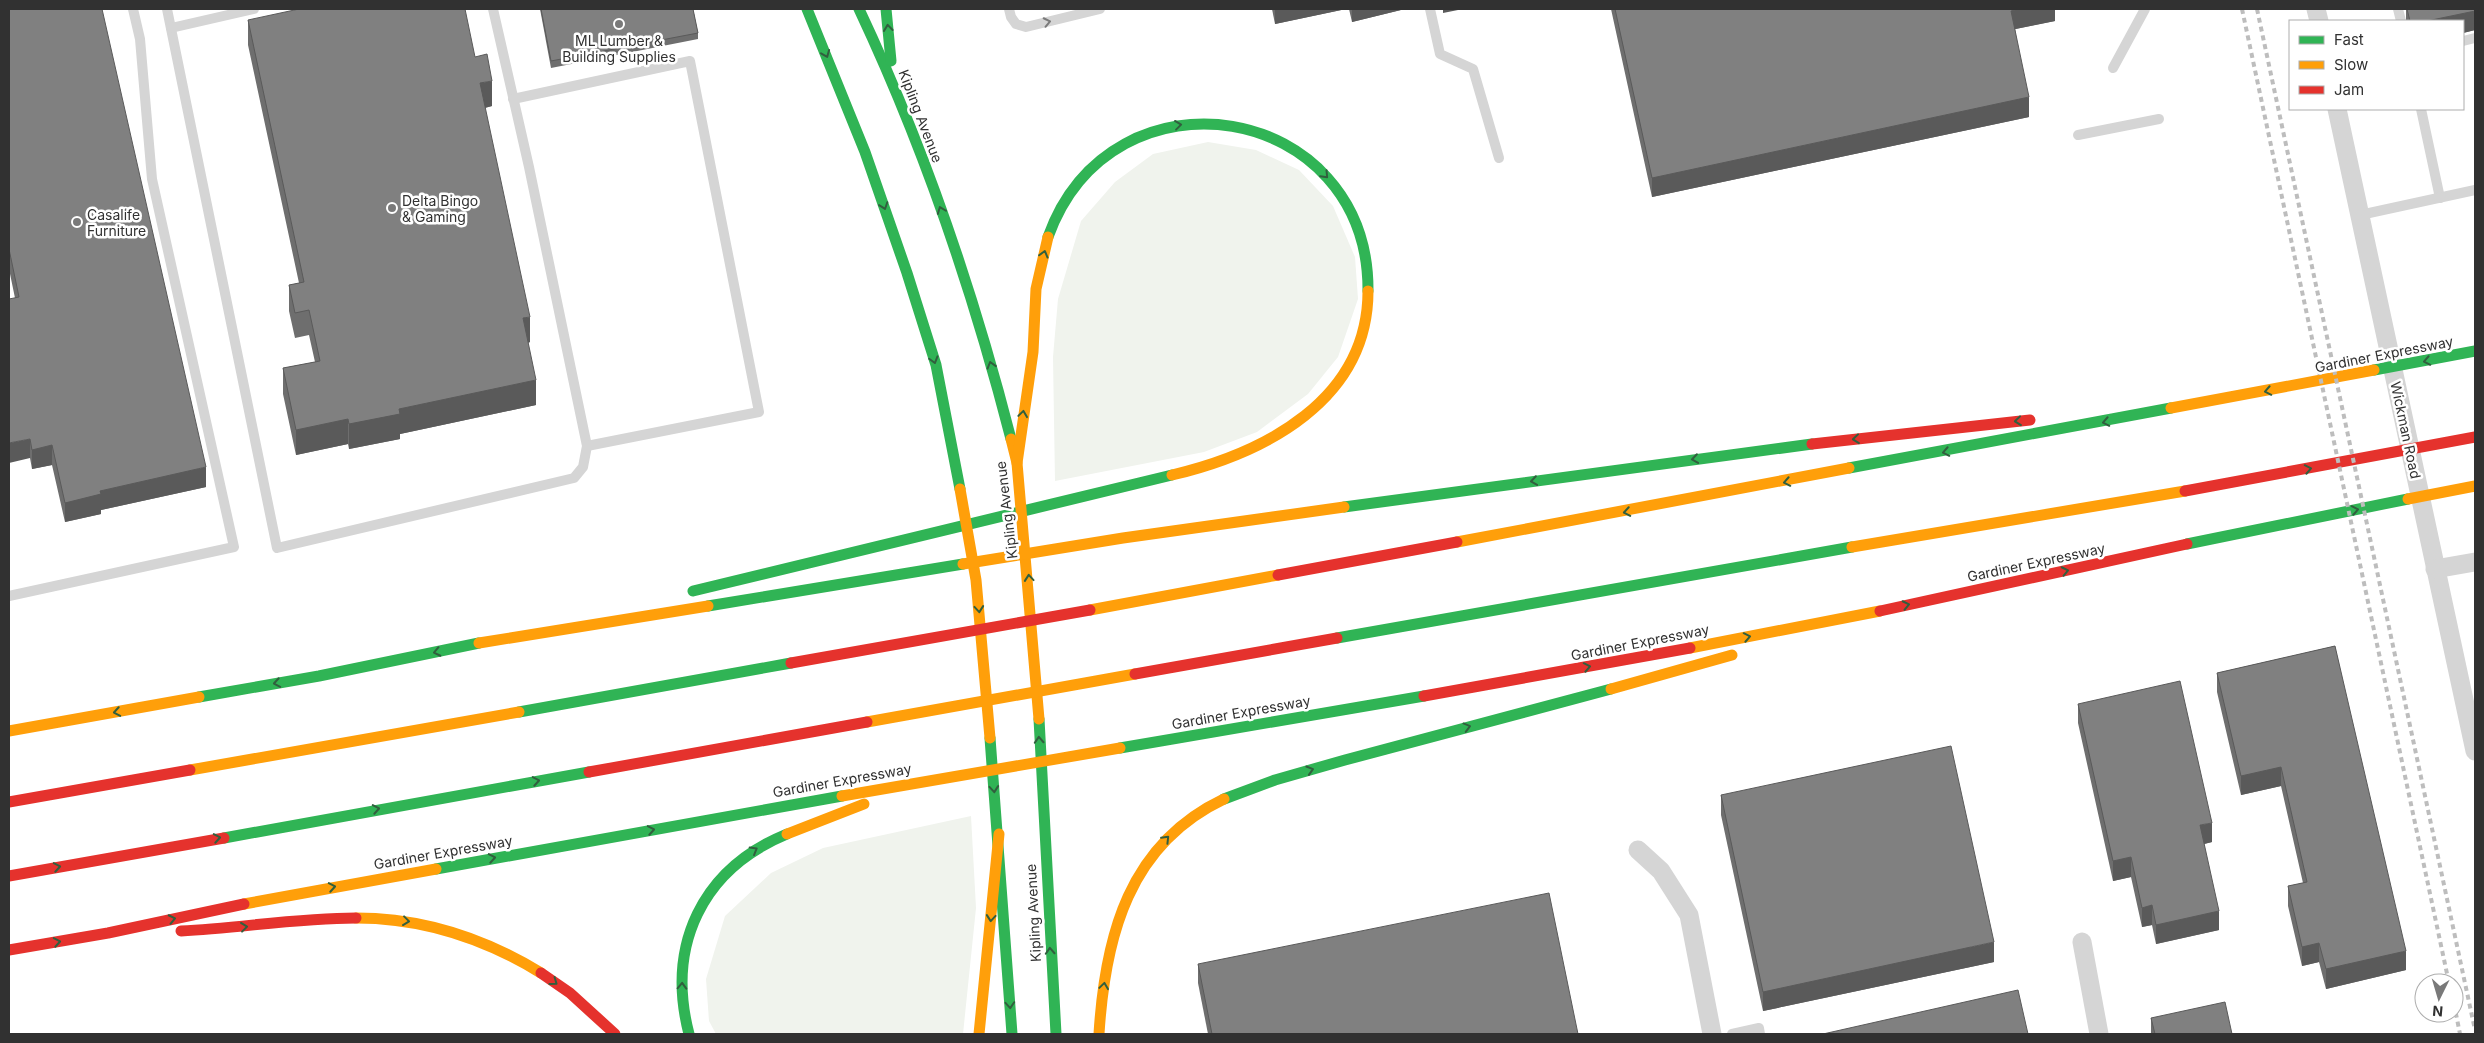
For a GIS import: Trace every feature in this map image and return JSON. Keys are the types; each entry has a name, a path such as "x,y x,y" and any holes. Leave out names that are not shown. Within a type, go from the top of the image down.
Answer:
{"main road":[{"name":"Kipling Avenue","path":"807,9 865,152 907,273 936,365 958,475 976,580 999,834 1012,1034"},
{"name":"Kipling Avenue","path":"859,9 894,83 958,256 993,369 1017,463 1037,686 1043,824 1056,1034"},
{"path":"886,9 894,83"},
{"path":"678,595 1192,470 1233,457 1274,438 1298,421 1321,400 1342,375 1347,368 1362,332 1370,286 1366,249 1354,218 1340,192 1322,172 1295,149 1259,131 1214,122 1172,126 1137,136 1101,160 1077,182 1058,214 1044,251 1036,288 1033,352 1017,463"},
{"name":"Gardiner Expressway","path":"9,802 1081,612 2475,352"},
{"name":"Gardiner Expressway","path":"2062,416 2240,397"},
{"path":"484,642 1123,538 1764,448 2042,418"},
{"path":"9,876 1720,569 2261,478 2475,437"},
{"name":"Gardiner Expressway","path":"9,950 108,933 292,894 926,781 1529,678 1867,614 2272,526 2475,486"},
{"path":"9,731 319,676 484,642 630,606"},
{"path":"1764,646 1867,614"},
{"path":"1099,1034 1109,951 1120,913 1150,856 1168,835 1198,812 1227,796 1338,761 1660,677 1745,651"},
{"path":"689,1034 681,992 683,963 691,925 706,894 724,873 748,853 774,838 926,781"},
{"path":"979,1034 999,834"},
{"path":"108,933 225,929 290,921 404,920 442,928 495,946 527,963 558,985 615,1034"}],"street":[{"name":"Wickman Road","path":"2337,110 2475,751"},
{"path":"2435,569 2475,562"},
{"path":"1638,850 1661,871 1689,915 1712,1034"},
{"path":"2082,942 2098,1034"}],"lane":[{"path":"9,596 234,547 152,180 140,39 133,9"},
{"path":"167,9 277,548 574,478 583,467 587,446 514,99 493,9"},
{"path":"171,28 254,9"},
{"path":"1009,9 1011,17 1016,24 1026,27 1100,9"},
{"path":"1430,9 1440,54 1473,69 1499,158"},
{"path":"2114,68 2145,9"},
{"path":"514,99 690,61 759,412 587,446"},
{"path":"2421,110 2440,198"},
{"path":"2078,135 2160,119"},
{"path":"2360,215 2475,190"},
{"path":"1732,1034 1759,1028 1760,1034"}],"shaded area":[{"path":"1208,142 1256,150 1299,170 1333,206 1355,257 1358,299 1338,357 1308,394 1257,432 1204,452 1055,481 1053,357 1058,299 1081,221 1115,182 1153,154"},
{"path":"971,816 976,908 963,1034 716,1034 709,1021 706,979 725,916 771,873 823,848"}],"building":[{"name":"Casalife Furniture","path":"9,9 102,9 206,467 100,491 101,494 65,503 52,445 32,450 30,439 9,443 9,299 19,297 9,249"},
{"name":"Delta Bingo & Gaming","path":"299,9 465,9 475,57 487,54 492,81 480,83 530,317 523,318 536,380 399,409 400,414 349,424 348,419 296,430 283,368 320,361 309,310 295,313 289,285 304,282 248,20"},
{"name":"ML Lumber & Building Supplies","path":"541,9 693,9 698,33 551,61"},
{"path":"1615,9 2019,9 2011,11 2029,97 1652,178"},
{"path":"2407,9 2475,9 2475,11 2432,20 2410,20"},
{"path":"2335,646 2406,951 2326,969 2319,943 2302,947 2288,886 2307,882 2281,767 2241,776 2217,673"},
{"path":"2180,681 2212,823 2200,825 2219,911 2156,925 2152,905 2142,908 2131,857 2113,861 2078,704"},
{"path":"1951,746 1994,942 1763,992 1721,795"},
{"path":"1549,893 1578,1034 1212,1034 1198,964"},
{"path":"2018,990 2028,1034 1823,1034"},
{"path":"2225,1002 2232,1034 2155,1034 2151,1018"}],"railway":[{"path":"2242,9 2447,973"},
{"path":"2257,9 2475,1030"},
{"path":"2458,1023 2460,1034"}],"traffic: fast":[{"path":"807,9 865,152 907,273 936,365 960,489"},
{"path":"859,9 905,114 945,220 980,329 1011,439"},
{"path":"886,9 891,61"},
{"path":"1048,237 1080,180 1125,144 1178,126 1232,126 1284,144 1327,178 1357,227 1368,291"},
{"path":"2374,370 2475,351"},
{"path":"1849,468 2171,408"},
{"path":"1344,507 1812,444"},
{"path":"693,591 1172,475"},
{"path":"2187,544 2408,499"},
{"path":"1337,638 1852,547"},
{"path":"708,606 963,564"},
{"path":"199,697 319,676 479,643"},
{"path":"519,712 791,663"},
{"path":"1224,799 1275,780 1345,760 1611,689"},
{"path":"1120,748 1424,696"},
{"path":"1039,719 1056,1034"},
{"path":"990,738 1012,1034"},
{"path":"224,838 589,772"},
{"path":"436,869 842,796"},
{"path":"689,1034 683,1001 683,970 687,941 698,914 713,889 733,868 757,849 787,834"}],"traffic: slow":[{"path":"1017,463 1033,352 1036,289 1048,237"},
{"path":"1172,475 1242,452 1275,436 1305,416 1331,391 1350,363 1363,329 1368,291"},
{"path":"2171,408 2374,370"},
{"path":"1011,439 1017,463 1039,719"},
{"path":"1457,542 1849,468"},
{"path":"2408,499 2475,486"},
{"path":"960,489 976,580 990,738"},
{"path":"1852,547 2185,491"},
{"path":"963,564 1123,538 1344,507"},
{"path":"1090,610 1278,575"},
{"path":"479,643 708,606"},
{"path":"1690,648 1880,611"},
{"path":"1611,689 1732,655"},
{"path":"867,722 1135,674"},
{"path":"9,731 199,697"},
{"path":"190,770 519,712"},
{"path":"842,796 1120,748"},
{"path":"1099,1034 1108,962 1116,928 1128,897 1144,867 1165,841 1192,818 1224,799"},
{"path":"787,834 864,804"},
{"path":"979,1034 999,834"},
{"path":"244,904 436,869"},
{"path":"356,918 406,922 453,932 498,950 541,973"}],"traffic: jam":[{"path":"1812,444 2030,420"},
{"path":"2185,491 2475,437"},
{"path":"1278,575 1457,542"},
{"path":"1880,611 2187,544"},
{"path":"791,663 1090,610"},
{"path":"1135,674 1337,638"},
{"path":"1424,696 1690,648"},
{"path":"589,772 867,722"},
{"path":"9,802 190,770"},
{"path":"9,876 224,838"},
{"path":"9,950 108,933 244,904"},
{"path":"181,931 356,918"},
{"path":"541,973 570,993 615,1034"}],"place":[{"name":"ML Lumber & Building Supplies","path":"619,24"},
{"name":"Delta Bingo & Gaming","path":"392,208"},
{"name":"Casalife Furniture","path":"77,222"}]}
